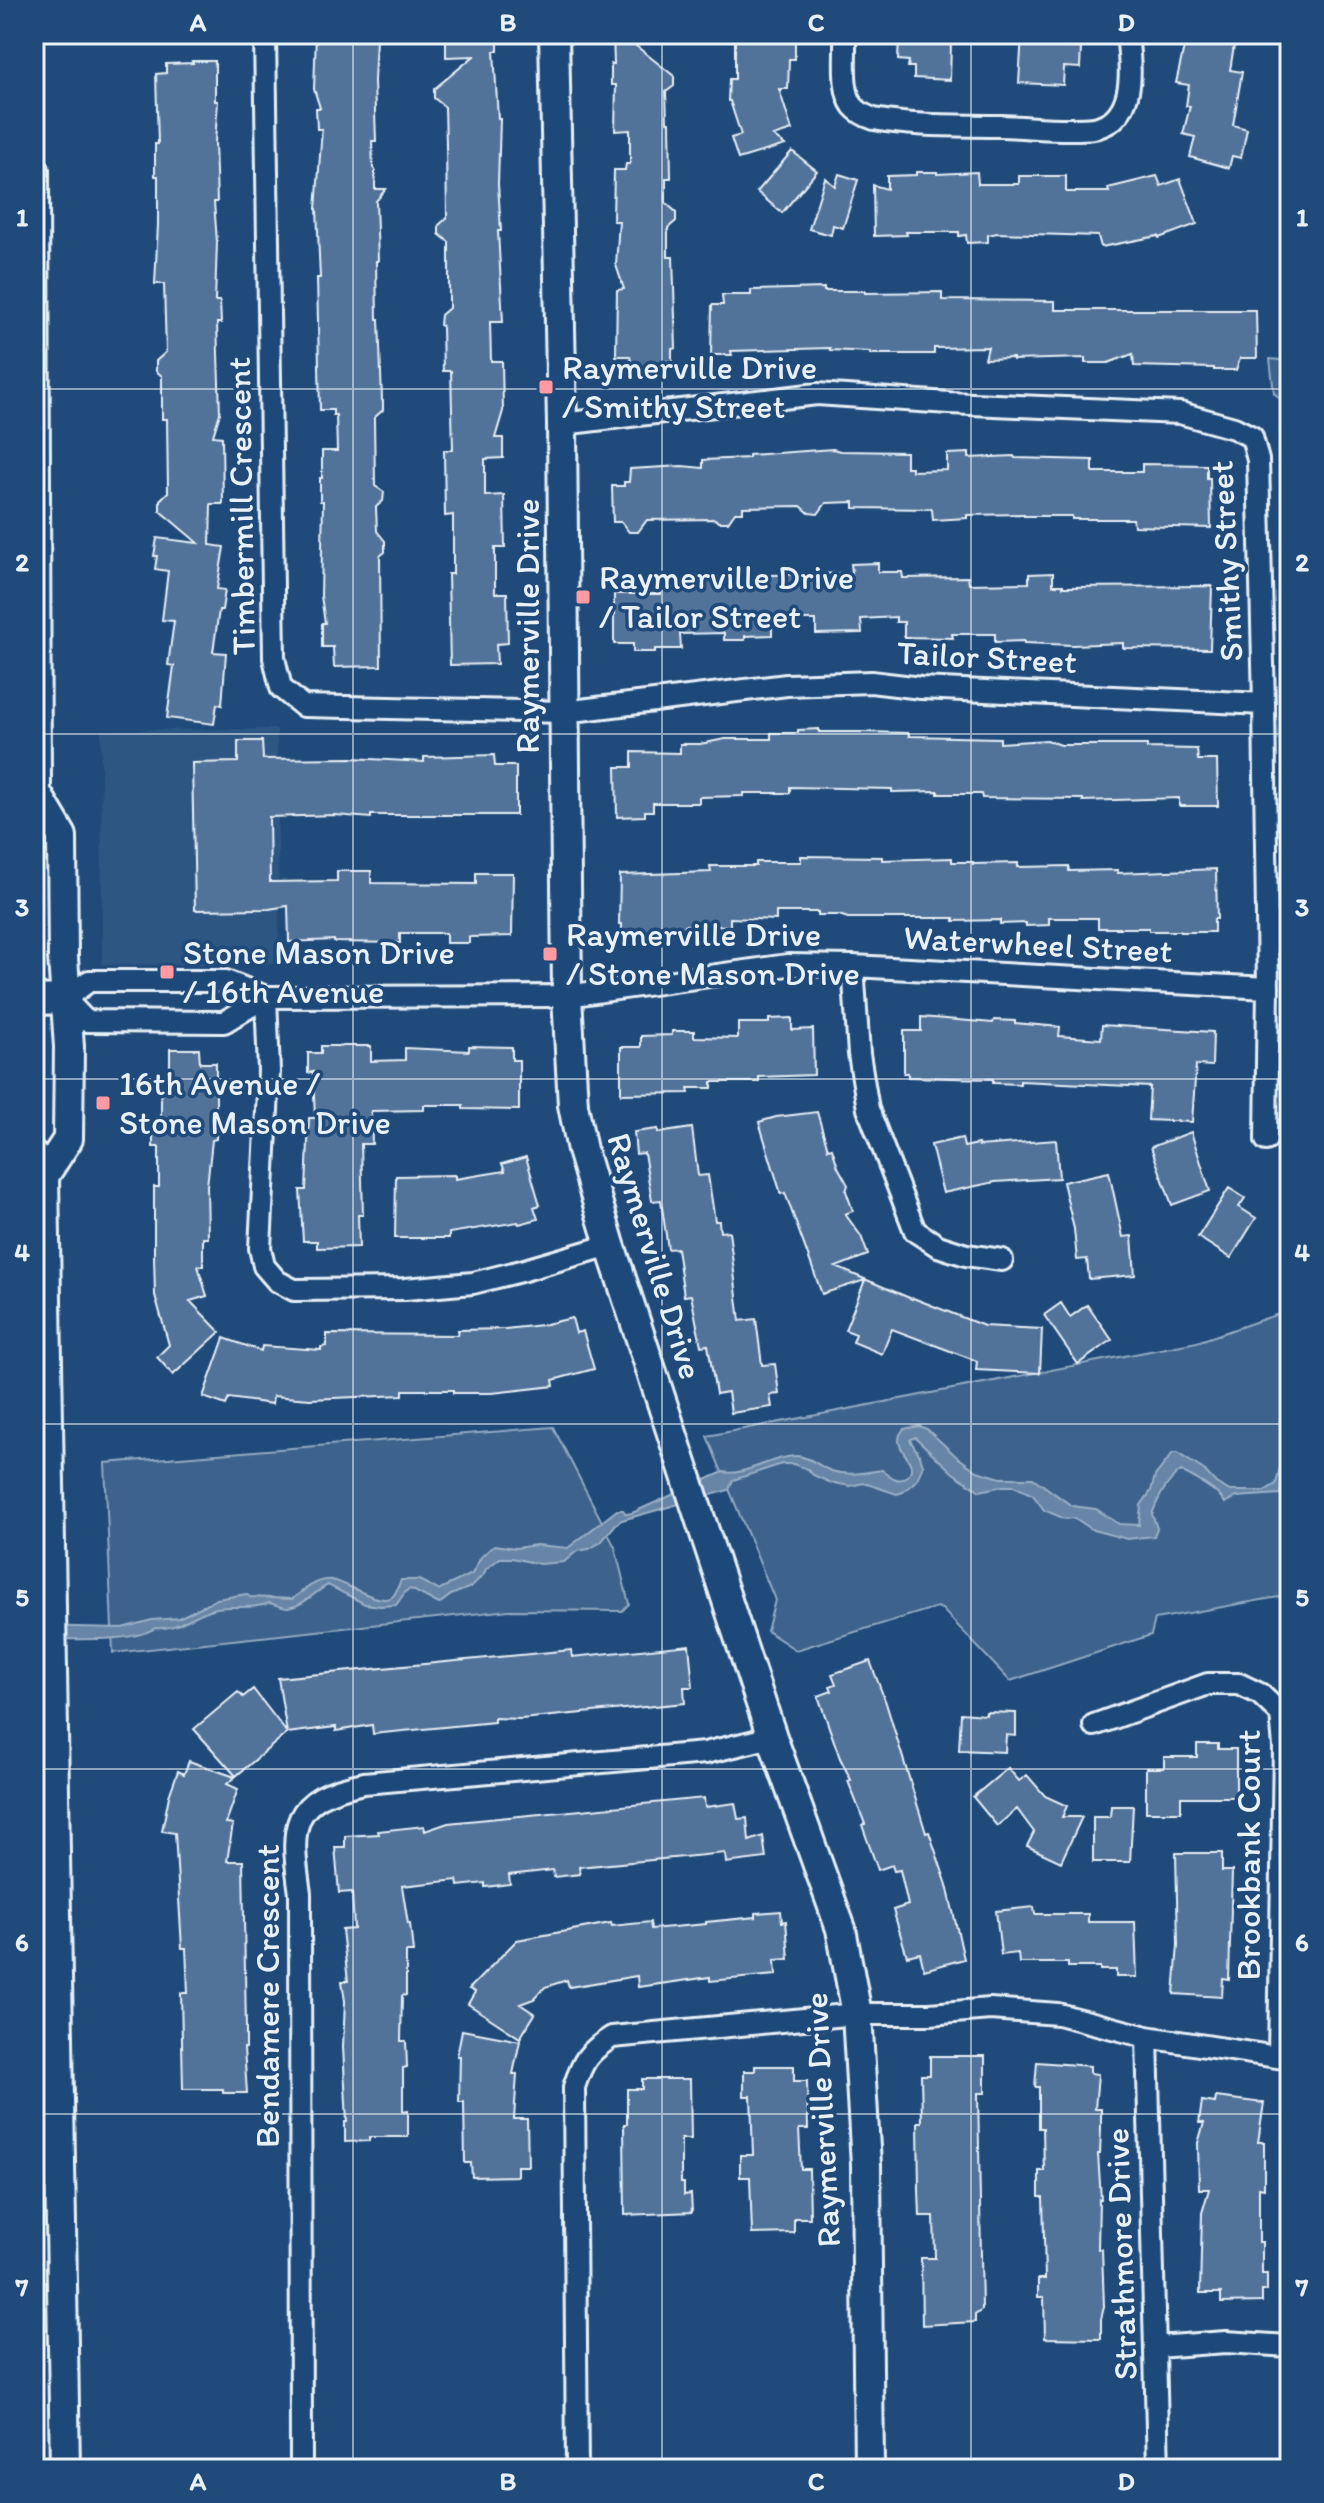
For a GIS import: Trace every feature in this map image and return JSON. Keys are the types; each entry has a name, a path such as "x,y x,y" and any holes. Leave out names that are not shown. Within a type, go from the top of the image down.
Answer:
{"street":[{"name":"Timbermill Crescent","path":"265,34 274,658 281,688 303,706 564,712"},
{"name":"Raymerville Drive","path":"554,34 562,424 567,996 573,1105 586,1165 610,1245 772,1737 841,1929 857,2014 866,2165 869,2469"},
{"path":"845,34 844,68 848,90 853,106 869,118 946,126 1067,128 1098,128 1121,111 1129,86 1127,34"},
{"path":"34,170 35,795 62,836 65,999 69,1047 68,1139 39,1166 65,2469"},
{"name":"Smithy Street","path":"562,424 817,394 1180,413 1234,428 1252,437 1258,460 1264,704 1268,988 1266,1140"},
{"name":"Tailor Street","path":"564,712 787,685 871,682 921,688 1264,704"},
{"name":"Waterwheel Street","path":"266,997 567,996 788,965 1268,988"},
{"path":"853,966 859,1054 868,1109 915,1231 938,1246 966,1255 1002,1260"},
{"path":"34,1000 65,999 89,981 226,981 266,997"},
{"path":"65,999 86,1021 224,1022 266,997"},
{"path":"266,997 269,1071 260,1248 264,1266 277,1281 294,1290 405,1289 473,1283 610,1245"},
{"name":"Brookbank Court","path":"1094,1725 1208,1684 1239,1684 1260,1694 1281,1714 1284,1747 1285,2057"},
{"name":"Bendamere Crescent","path":"301,2469 300,1893 293,1839 301,1814 317,1798 338,1788 364,1783 705,1753 772,1737"},
{"path":"577,2469 574,2087 583,2062 594,2048 612,2037 857,2014 930,2014 990,2009 1058,2014 1147,2037 1285,2057"},
{"name":"Strathmore Drive","path":"1147,2037 1158,2469"},
{"path":"1156,2347 1226,2342 1290,2346"}],"shaded area":[{"path":"1270,359 1290,361 1290,407 1274,393"},
{"path":"277,729 279,964 102,965 101,730"},
{"path":"1290,1310 1290,1595 1155,1619 1151,1635 1010,1681 937,1607 796,1650 767,1631 775,1600 707,1436 1197,1342"},
{"path":"919,1426 927,1429 977,1471 1001,1478 1033,1478 1072,1506 1096,1509 1119,1524 1139,1525 1141,1505 1151,1491 1155,1476 1173,1453 1204,1470 1216,1483 1230,1491 1264,1491 1276,1484 1281,1463 1290,1449 1290,1476 1281,1484 1280,1494 1236,1497 1225,1503 1212,1490 1181,1471 1164,1490 1152,1514 1157,1528 1154,1536 1127,1539 1093,1530 1075,1518 1065,1519 1044,1510 1033,1495 1014,1486 980,1491 953,1473 915,1437 910,1440 923,1465 917,1480 903,1492 897,1494 864,1483 850,1486 829,1482 813,1475 808,1469 782,1464 733,1480 729,1490 622,1520 601,1542 577,1551 564,1562 540,1564 500,1558 471,1587 439,1604 411,1589 396,1605 365,1604 328,1585 299,1605 288,1608 269,1603 217,1608 171,1627 155,1628 131,1636 34,1639 34,1626 122,1628 152,1620 179,1618 217,1599 246,1594 250,1597 292,1599 310,1586 326,1580 386,1599 392,1597 401,1580 419,1580 438,1590 472,1574 481,1557 494,1545 568,1548 617,1510 632,1513 723,1472 740,1472 787,1457 805,1458 837,1473 882,1470 900,1480 911,1469 900,1446 900,1436 904,1429"},
{"path":"553,1427 615,1547 629,1604 622,1611 509,1610 113,1653 105,1463"}],"building":[{"path":"316,34 367,34 367,39 376,39 373,168 375,189 386,189 376,201 377,319 383,410 374,418 375,486 384,492 383,501 376,507 377,531 385,541 385,552 380,556 381,666 334,667 333,647 322,647 322,623 325,623 321,596 322,451 337,451 336,415 333,415 333,410 320,410 317,278 320,278 316,209 322,129 317,129 316,108 320,108 314,89"},
{"path":"446,34 498,34 498,51 494,51 500,119 498,184 501,231 498,231 503,322 490,322 491,361 502,361 503,411 495,438 503,438 503,458 485,459 485,496 504,495 505,548 495,548 495,593 507,593 508,643 496,644 497,664 450,665 448,574 453,574 453,515 445,516 444,450 453,450 451,371 443,371 440,325 441,315 449,308 449,242 439,234 439,225 447,218 445,107 434,98 434,89 474,56 446,57"},
{"path":"613,34 621,34 674,76 674,86 666,92 671,178 666,178 666,203 676,212 676,221 668,228 668,257 673,257 676,348 672,349 672,361 668,361 668,372 636,373 636,362 631,362 630,356 616,356 617,290 624,289 616,265 619,221 613,221 614,170 625,170 626,164 630,164 630,130 615,131 616,85 611,85"},
{"path":"735,34 775,34 775,38 795,38 795,59 789,59 788,89 779,89 792,130 773,136 785,145 738,159 731,138 741,135 728,101 729,79 735,79"},
{"path":"1022,34 1062,34 1062,47 1081,48 1080,68 1064,67 1063,85 1019,83"},
{"path":"1187,34 1236,34 1230,70 1242,72 1233,125 1247,129 1241,158 1232,156 1229,168 1190,157 1195,137 1183,134 1190,106 1186,106 1189,85 1176,83"},
{"path":"899,38 951,43 950,80 914,78 914,67 908,67 909,61 898,60"},
{"path":"215,61 215,101 218,101 215,142 217,202 214,202 217,242 215,301 220,301 221,323 217,323 220,413 213,436 222,437 223,504 211,504 210,545 224,547 217,589 225,590 213,652 226,653 222,705 217,704 214,724 167,718 174,666 168,665 174,621 162,620 168,571 155,569 157,556 154,556 157,538 198,543 160,511 160,500 168,492 167,419 162,419 162,376 156,371 156,361 166,352 164,284 155,284 158,224 156,74 166,73 166,64"},
{"path":"792,151 817,171 782,213 757,192"},
{"path":"916,172 977,172 978,184 1019,184 1019,176 1066,176 1066,192 1109,192 1108,188 1157,176 1161,186 1180,179 1197,224 1159,238 1101,247 1098,236 997,233 988,235 988,242 967,243 966,235 959,236 959,232 906,232 907,235 874,236 873,185 887,189 887,176 916,175"},
{"path":"839,174 858,180 843,228 833,225 831,235 809,229 825,178 835,186"},
{"path":"824,288 824,291 865,293 942,292 942,300 1055,301 1055,310 1256,310 1257,358 1240,358 1236,370 1214,370 1134,366 1133,354 1108,363 1085,363 1085,358 985,359 988,347 934,348 934,354 870,354 830,348 731,351 732,355 711,355 712,305 723,305 722,295 751,295 751,290"},
{"path":"833,449 906,452 906,467 912,467 912,471 947,470 947,454 969,453 969,458 1014,456 1093,460 1093,472 1142,472 1142,464 1207,465 1211,528 1134,526 1133,519 1072,519 1072,516 1024,514 967,515 967,518 933,520 932,509 854,508 854,502 826,503 818,514 809,513 801,506 743,507 743,512 735,512 728,522 715,519 647,520 638,532 629,532 621,522 613,522 612,486 624,486 624,482 629,482 630,469 703,468 703,460"},
{"path":"878,563 878,572 902,572 903,578 968,577 969,584 1029,583 1029,574 1053,573 1053,585 1063,587 1212,586 1210,649 1123,648 1123,643 995,642 995,634 952,634 953,638 904,637 904,622 896,622 896,617 861,619 862,633 816,634 816,620 772,620 772,635 745,636 745,640 724,640 724,633 680,634 681,649 655,649 655,652 633,652 633,644 614,644 614,594 661,594 661,589 707,588 707,580 852,573 851,564"},
{"path":"819,729 819,732 1000,738 1000,743 1047,740 1061,745 1147,745 1147,748 1197,749 1198,760 1217,760 1218,806 1179,806 1179,798 1083,801 982,798 981,794 938,794 938,791 790,787 790,793 699,797 699,803 653,803 653,811 645,811 645,816 617,817 616,767 632,767 632,752 680,753 680,744 725,739 771,739 771,733"},
{"path":"238,741 262,741 263,759 352,758 424,762 424,757 494,755 495,766 516,766 516,815 269,817 270,882 337,881 337,871 371,871 371,883 476,884 476,873 513,873 512,936 469,937 469,943 446,943 446,933 400,933 400,943 334,940 289,942 288,906 195,910 192,763 238,762"},
{"path":"801,856 882,857 882,860 952,858 952,862 973,864 1069,866 1069,871 1118,870 1118,873 1216,869 1217,919 1214,919 1214,932 1180,932 1149,931 1149,928 1098,928 1098,918 1049,918 1049,925 1026,926 1026,923 1000,924 1000,920 848,918 818,915 818,912 776,912 776,920 730,918 730,926 685,925 685,932 622,937 622,924 619,924 620,875 711,872 710,866 801,862"},
{"path":"921,1017 993,1023 994,1020 1015,1021 1060,1027 1059,1036 1101,1039 1102,1025 1213,1032 1212,1066 1196,1065 1192,1122 1148,1120 1150,1087 1020,1081 1020,1084 993,1083 993,1079 908,1077 908,1073 904,1073 904,1031 921,1031"},
{"path":"792,1018 792,1030 813,1029 814,1075 759,1077 759,1082 712,1082 712,1088 688,1088 689,1093 621,1094 621,1047 641,1047 641,1036 694,1031 694,1037 738,1038 738,1023 769,1023 769,1019"},
{"path":"321,1046 371,1046 371,1061 405,1060 405,1048 469,1051 469,1046 512,1047 512,1060 519,1060 519,1110 424,1105 424,1110 371,1111 372,1144 361,1144 363,1215 358,1215 359,1247 317,1248 317,1241 303,1241 300,1190 306,1190 309,1118 315,1118 313,1072 308,1073 308,1053 321,1053"},
{"path":"170,1049 199,1049 200,1063 216,1063 216,1139 212,1140 207,1186 208,1238 203,1238 203,1266 198,1266 207,1296 190,1301 220,1332 173,1375 157,1357 169,1345 155,1295 154,1187 159,1187 159,1147 153,1147 153,1122 161,1122 161,1088 170,1088"},
{"path":"817,1112 828,1149 832,1148 848,1185 846,1191 853,1211 845,1214 861,1236 868,1255 836,1267 984,1326 1042,1329 1040,1373 976,1370 977,1361 892,1329 882,1354 853,1342 856,1334 845,1330 865,1280 822,1294 785,1193 781,1194 759,1122"},
{"path":"692,1128 698,1176 708,1175 715,1221 719,1221 720,1232 729,1231 740,1321 756,1319 762,1365 775,1364 779,1394 770,1395 772,1407 731,1413 728,1392 716,1394 708,1345 701,1346 691,1295 684,1296 677,1248 668,1249 661,1200 652,1201 644,1153 636,1154 634,1132 658,1129 658,1133"},
{"path":"1191,1132 1210,1191 1172,1205 1151,1147"},
{"path":"962,1138 964,1147 1056,1140 1059,1178 995,1182 943,1193 931,1145"},
{"path":"526,1157 540,1205 534,1207 538,1219 449,1233 449,1238 395,1238 396,1176 455,1175 455,1179 505,1171 502,1164"},
{"path":"1109,1172 1123,1237 1132,1236 1135,1275 1089,1279 1087,1259 1077,1260 1074,1229 1063,1182"},
{"path":"1229,1188 1245,1198 1239,1207 1256,1218 1231,1258 1198,1237"},
{"path":"1061,1303 1070,1317 1087,1305 1112,1340 1078,1364 1044,1315"},
{"path":"572,1318 576,1333 583,1331 594,1369 553,1380 554,1386 492,1393 403,1390 403,1395 310,1399 273,1396 272,1404 229,1398 226,1405 203,1397 224,1338 261,1351 262,1346 321,1350 321,1347 327,1346 327,1334 458,1335 458,1330 505,1329"},
{"path":"689,1645 693,1687 684,1687 685,1703 521,1719 494,1718 494,1722 373,1734 372,1725 336,1731 336,1727 287,1733 278,1678 571,1650 572,1657"},
{"path":"870,1661 926,1833 929,1832 947,1885 964,1959 924,1970 920,1953 907,1956 893,1910 908,1905 900,1870 894,1871 892,1865 878,1870 848,1781 851,1780 818,1696 832,1691 830,1686 836,1684 832,1674"},
{"path":"253,1689 287,1733 236,1776 194,1729 238,1692 243,1697"},
{"path":"986,1712 1016,1713 1016,1736 1006,1735 1005,1752 959,1750 961,1713 986,1715"},
{"path":"1197,1744 1218,1744 1218,1749 1236,1749 1236,1797 1181,1797 1181,1812 1146,1812 1146,1768 1164,1768 1164,1757 1197,1757"},
{"path":"189,1761 235,1777 227,1784 238,1789 226,1823 233,1824 227,1861 243,1861 247,2093 223,2093 223,2089 183,2089 181,1993 188,1993 186,1948 182,1948 175,1833 162,1831 178,1771 184,1774"},
{"path":"1008,1768 1019,1781 1027,1775 1045,1796 1067,1806 1062,1817 1082,1817 1061,1862 1027,1846 1034,1832 1017,1809 997,1826 973,1797"},
{"path":"704,1798 705,1807 735,1803 738,1819 747,1818 749,1841 763,1836 766,1858 726,1863 725,1853 579,1867 580,1874 554,1877 553,1870 509,1875 510,1884 485,1887 485,1883 458,1886 457,1880 402,1886 413,1952 406,1952 406,1995 402,1996 401,2041 406,2041 407,2067 403,2068 403,2112 408,2111 408,2137 369,2137 369,2141 345,2142 345,2001 342,1981 348,1981 342,1930 354,1929 352,1892 339,1893 335,1847 345,1847 345,1836 424,1826 425,1831 448,1823"},
{"path":"1111,1806 1133,1806 1130,1862 1093,1862 1093,1817 1110,1817"},
{"path":"1176,1853 1222,1853 1222,1871 1232,1871 1229,1980 1223,1979 1222,1997 1174,1994 1178,1945"},
{"path":"1034,1907 1035,1914 1088,1914 1088,1922 1135,1922 1137,1977 1116,1977 1116,1970 1068,1967 1068,1963 1019,1963 1018,1953 1001,1955 996,1911"},
{"path":"781,1911 782,1922 786,1921 789,1959 775,1960 776,1975 710,1981 710,1977 638,1987 637,1976 569,1987 567,1980 545,1987 534,1999 520,2004 535,2014 520,2038 468,2004 475,1992 469,1989 517,1940 611,1923 612,1926 650,1922 651,1929 706,1924"},
{"path":"462,2030 520,2041 513,2074 517,2074 514,2119 527,2119 528,2166 517,2166 517,2176 472,2177 471,2163 465,2163 464,2102 459,2102 460,2056 457,2056"},
{"path":"930,2056 985,2056 985,2093 978,2093 982,2310 975,2315 975,2322 922,2325 921,2258 935,2258 934,2216 920,2216 919,2190 921,2075 930,2075"},
{"path":"1037,2062 1090,2066 1090,2073 1098,2074 1095,2109 1101,2109 1098,2249 1102,2249 1104,2307 1101,2339 1045,2338 1044,2297 1038,2297 1038,2279 1045,2279 1043,2197 1039,2197 1039,2171 1044,2171 1043,2128 1039,2128 1039,2087 1035,2087"},
{"path":"755,2066 794,2066 794,2081 807,2081 808,2129 799,2129 801,2169 809,2169 810,2218 794,2218 794,2233 752,2234 750,2177 740,2177 740,2155 753,2155 751,2096 744,2096 744,2071 755,2071"},
{"path":"642,2079 690,2079 691,2139 681,2139 681,2183 684,2183 684,2195 691,2194 692,2212 625,2215 624,2124 627,2124 627,2089 642,2089"},
{"path":"1216,2097 1264,2103 1258,2142 1264,2142 1264,2189 1259,2188 1259,2242 1262,2242 1262,2274 1267,2274 1267,2291 1262,2291 1262,2302 1221,2303 1221,2293 1200,2293 1202,2213 1209,2189 1199,2189 1198,2143 1204,2123 1199,2123 1202,2101 1215,2103"}],"place":[{"name":"Raymerville Drive / Smithy Street","path":"546,387"},
{"name":"Raymerville Drive / Tailor Street","path":"583,597"},
{"name":"Raymerville Drive / Stone Mason Drive","path":"550,954"},
{"name":"Stone Mason Drive / 16th Avenue","path":"167,972"},
{"name":"16th Avenue / Stone Mason Drive","path":"103,1103"}]}
